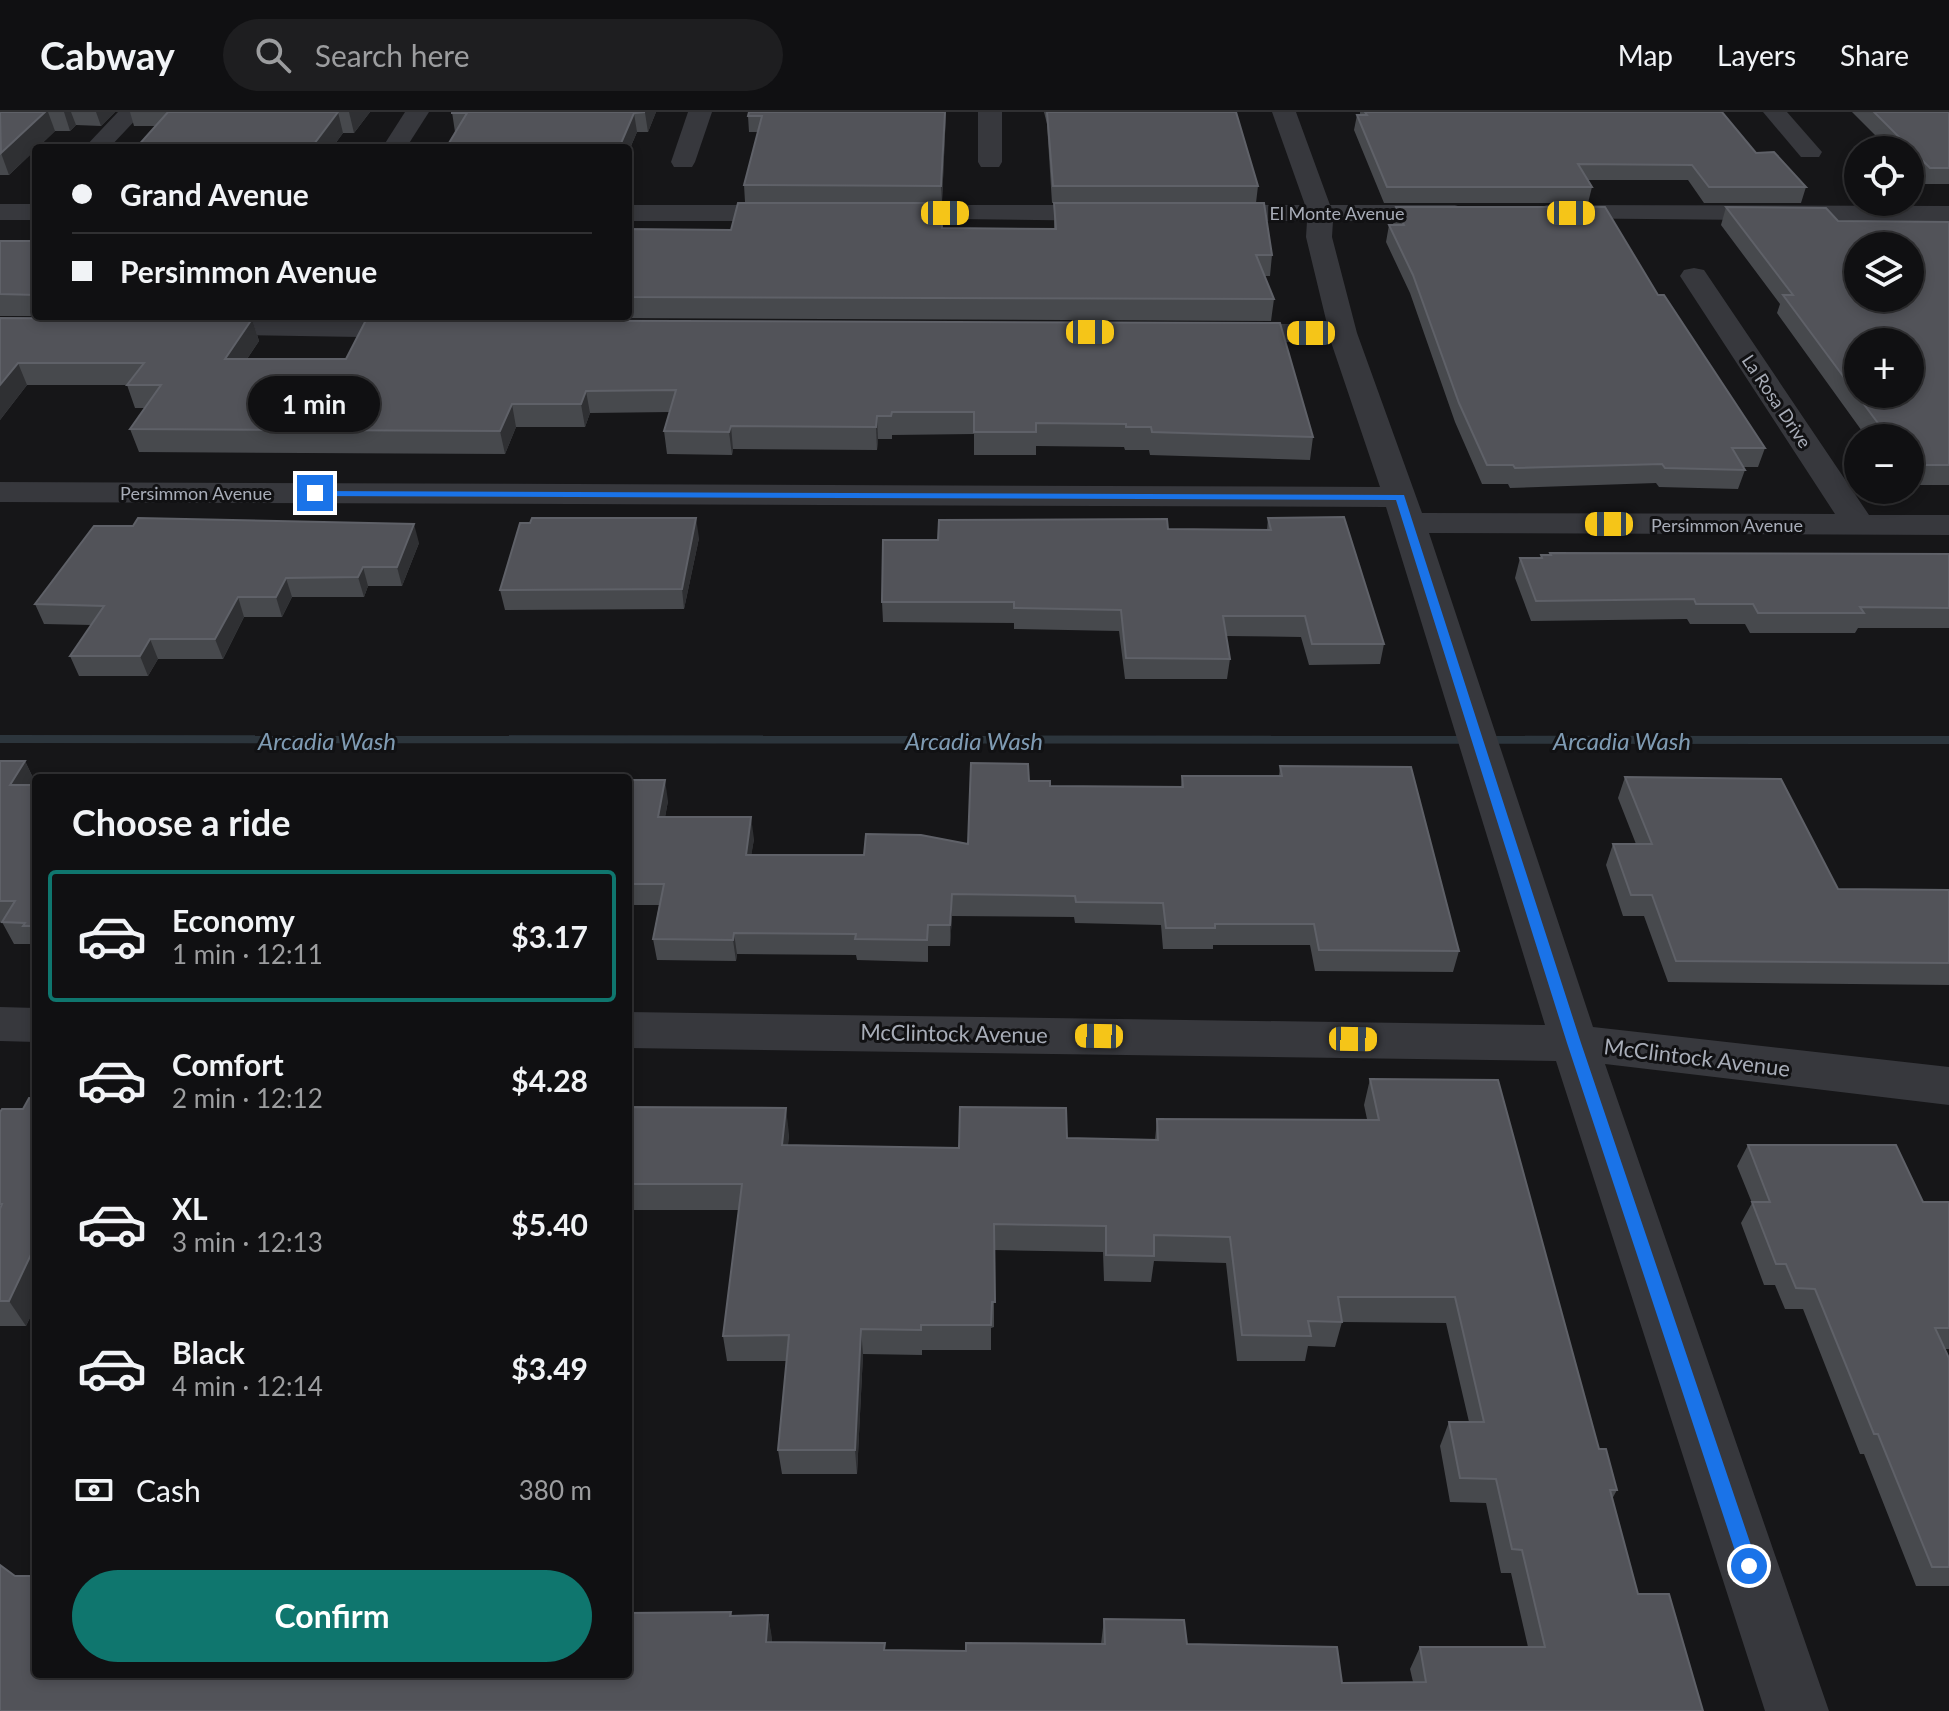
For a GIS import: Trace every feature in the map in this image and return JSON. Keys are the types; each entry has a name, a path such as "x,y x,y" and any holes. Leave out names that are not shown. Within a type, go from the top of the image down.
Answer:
{"street":[{"path":"100,144 131,112"},
{"path":"397,144 417,112"},
{"path":"683,162 700,112"},
{"path":"990,112 990,162"},
{"path":"1284,112 1320,213 1319,237 1343,333 1476,731 1574,1043 1797,1711"},
{"path":"1775,112 1810,152"},
{"path":"0,212 32,212"},
{"path":"632,213 824,213"},
{"path":"856,213 1144,213"},
{"name":"El Monte Avenue","path":"1176,213 1477,213"},
{"path":"1524,213 1949,214"},
{"name":"La Rosa Drive","path":"1694,276 1859,525"},
{"path":"161,328 444,329"},
{"path":"1201,333 1343,333"},
{"name":"Persimmon Avenue","path":"0,492 1404,510 1859,525 1949,525"},
{"path":"0,1024 32,1025"},
{"name":"McClintock Avenue","path":"632,1030 1574,1043 1949,1086"}],"building":[{"path":"0,112 45,112 1,153"},
{"path":"168,112 338,112 314,144 140,144"},
{"path":"645,112 634,113 621,144 448,144 467,113 452,113"},
{"path":"749,112 945,112 941,186 744,185 762,116 748,116"},
{"path":"1047,112 1236,112 1258,186 1053,186"},
{"path":"1365,112 1722,112 1756,153 1774,152 1806,187 1709,187 1692,165 1578,164 1592,187 1387,187 1357,115 1367,115"},
{"path":"1874,112 1949,112 1949,168 1930,168 1924,162 1924,136 1898,136"},
{"path":"738,203 941,203 942,228 1056,229 1054,203 1264,203 1272,255 1256,255 1274,299 632,297 632,229 731,230"},
{"path":"1396,207 1605,207 1658,295 1664,295 1765,448 1732,448 1745,470 1665,468 1662,464 1515,468 1513,465 1487,465 1459,403 1413,275 1389,225 1404,225"},
{"path":"1726,207 1826,208 1838,221 1949,222 1949,465 1924,465 1924,424 1879,424 1867,408 1924,408 1924,328 1844,328 1844,377 1783,295 1793,295"},
{"path":"0,241 32,241 32,295 0,294"},
{"path":"0,318 251,320 225,359 346,359 366,320 1280,323 1313,437 1152,432 1151,427 1126,427 1126,424 1036,423 1036,432 974,432 974,412 892,412 891,416 877,416 876,427 731,426 729,432 664,431 676,390 586,391 581,404 512,404 500,431 130,429 161,385 127,385 144,363 18,363 0,385"},
{"path":"1344,517 1384,644 1312,644 1305,616 1223,616 1230,659 1126,658 1121,610 1014,608 1014,602 882,602 883,540 938,540 939,520 1167,519 1168,529 1271,530 1268,518"},
{"path":"138,518 414,524 397,567 363,567 358,577 286,578 276,597 238,597 215,639 150,639 140,656 70,656 104,606 35,604 94,526 133,526"},
{"path":"532,518 696,518 682,589 500,590 520,523 530,523"},
{"path":"1949,554 1949,608 1860,607 1864,613 1758,613 1753,604 1696,604 1694,599 1536,601 1520,558 1542,558 1541,555"},
{"path":"0,761 25,761 10,785 32,785 32,926 2,922 15,901 0,901"},
{"path":"971,763 1028,764 1029,781 1050,781 1050,786 1183,787 1182,776 1282,776 1280,766 1411,767 1459,951 1319,950 1314,924 1215,924 1215,928 1166,928 1163,903 1076,902 1075,896 952,894 950,925 928,925 927,940 855,939 856,934 734,933 733,940 653,939 664,884 632,884 632,780 665,780 658,817 751,817 746,855 864,855 866,834 921,835 968,844"},
{"path":"1625,777 1781,779 1838,889 1949,890 1949,963 1676,961 1652,895 1631,895 1613,844 1652,844"},
{"path":"1370,1079 1498,1080 1599,1449 1606,1449 1617,1490 1610,1490 1638,1594 1669,1594 1703,1711 0,1711 0,1565 15,1576 32,1576 32,1678 632,1678 632,1613 731,1612 730,1616 768,1615 766,1642 885,1643 884,1650 966,1651 966,1643 1105,1644 1104,1619 1184,1620 1187,1644 1337,1647 1342,1683 1426,1682 1420,1647 1545,1647 1522,1550 1512,1549 1496,1479 1460,1478 1449,1422 1484,1422 1455,1297 1338,1297 1342,1322 1308,1321 1311,1336 1242,1335 1230,1237 1154,1235 1154,1256 1106,1255 1106,1226 994,1224 995,1302 992,1302 991,1325 921,1325 921,1330 861,1329 855,1450 778,1450 789,1335 723,1336 742,1184 632,1184 632,1107 786,1108 782,1145 959,1148 960,1107 1066,1108 1067,1138 1158,1140 1157,1119 1379,1120"},
{"path":"29,1098 32,1098 32,1252 9,1301 0,1301 0,1112 2,1109 23,1109"},
{"path":"1748,1145 1896,1145 1923,1202 1949,1202 1949,1328 1935,1328 1949,1358 1949,1567 1932,1567 1815,1289 1796,1288 1786,1264 1776,1264 1752,1202 1770,1202"}],"waterway":[{"name":"Arcadia Wash","path":"0,739 1949,740"}],"route":[{"path":"315,493 1400,497 1574,1043 1749,1566"}]}
